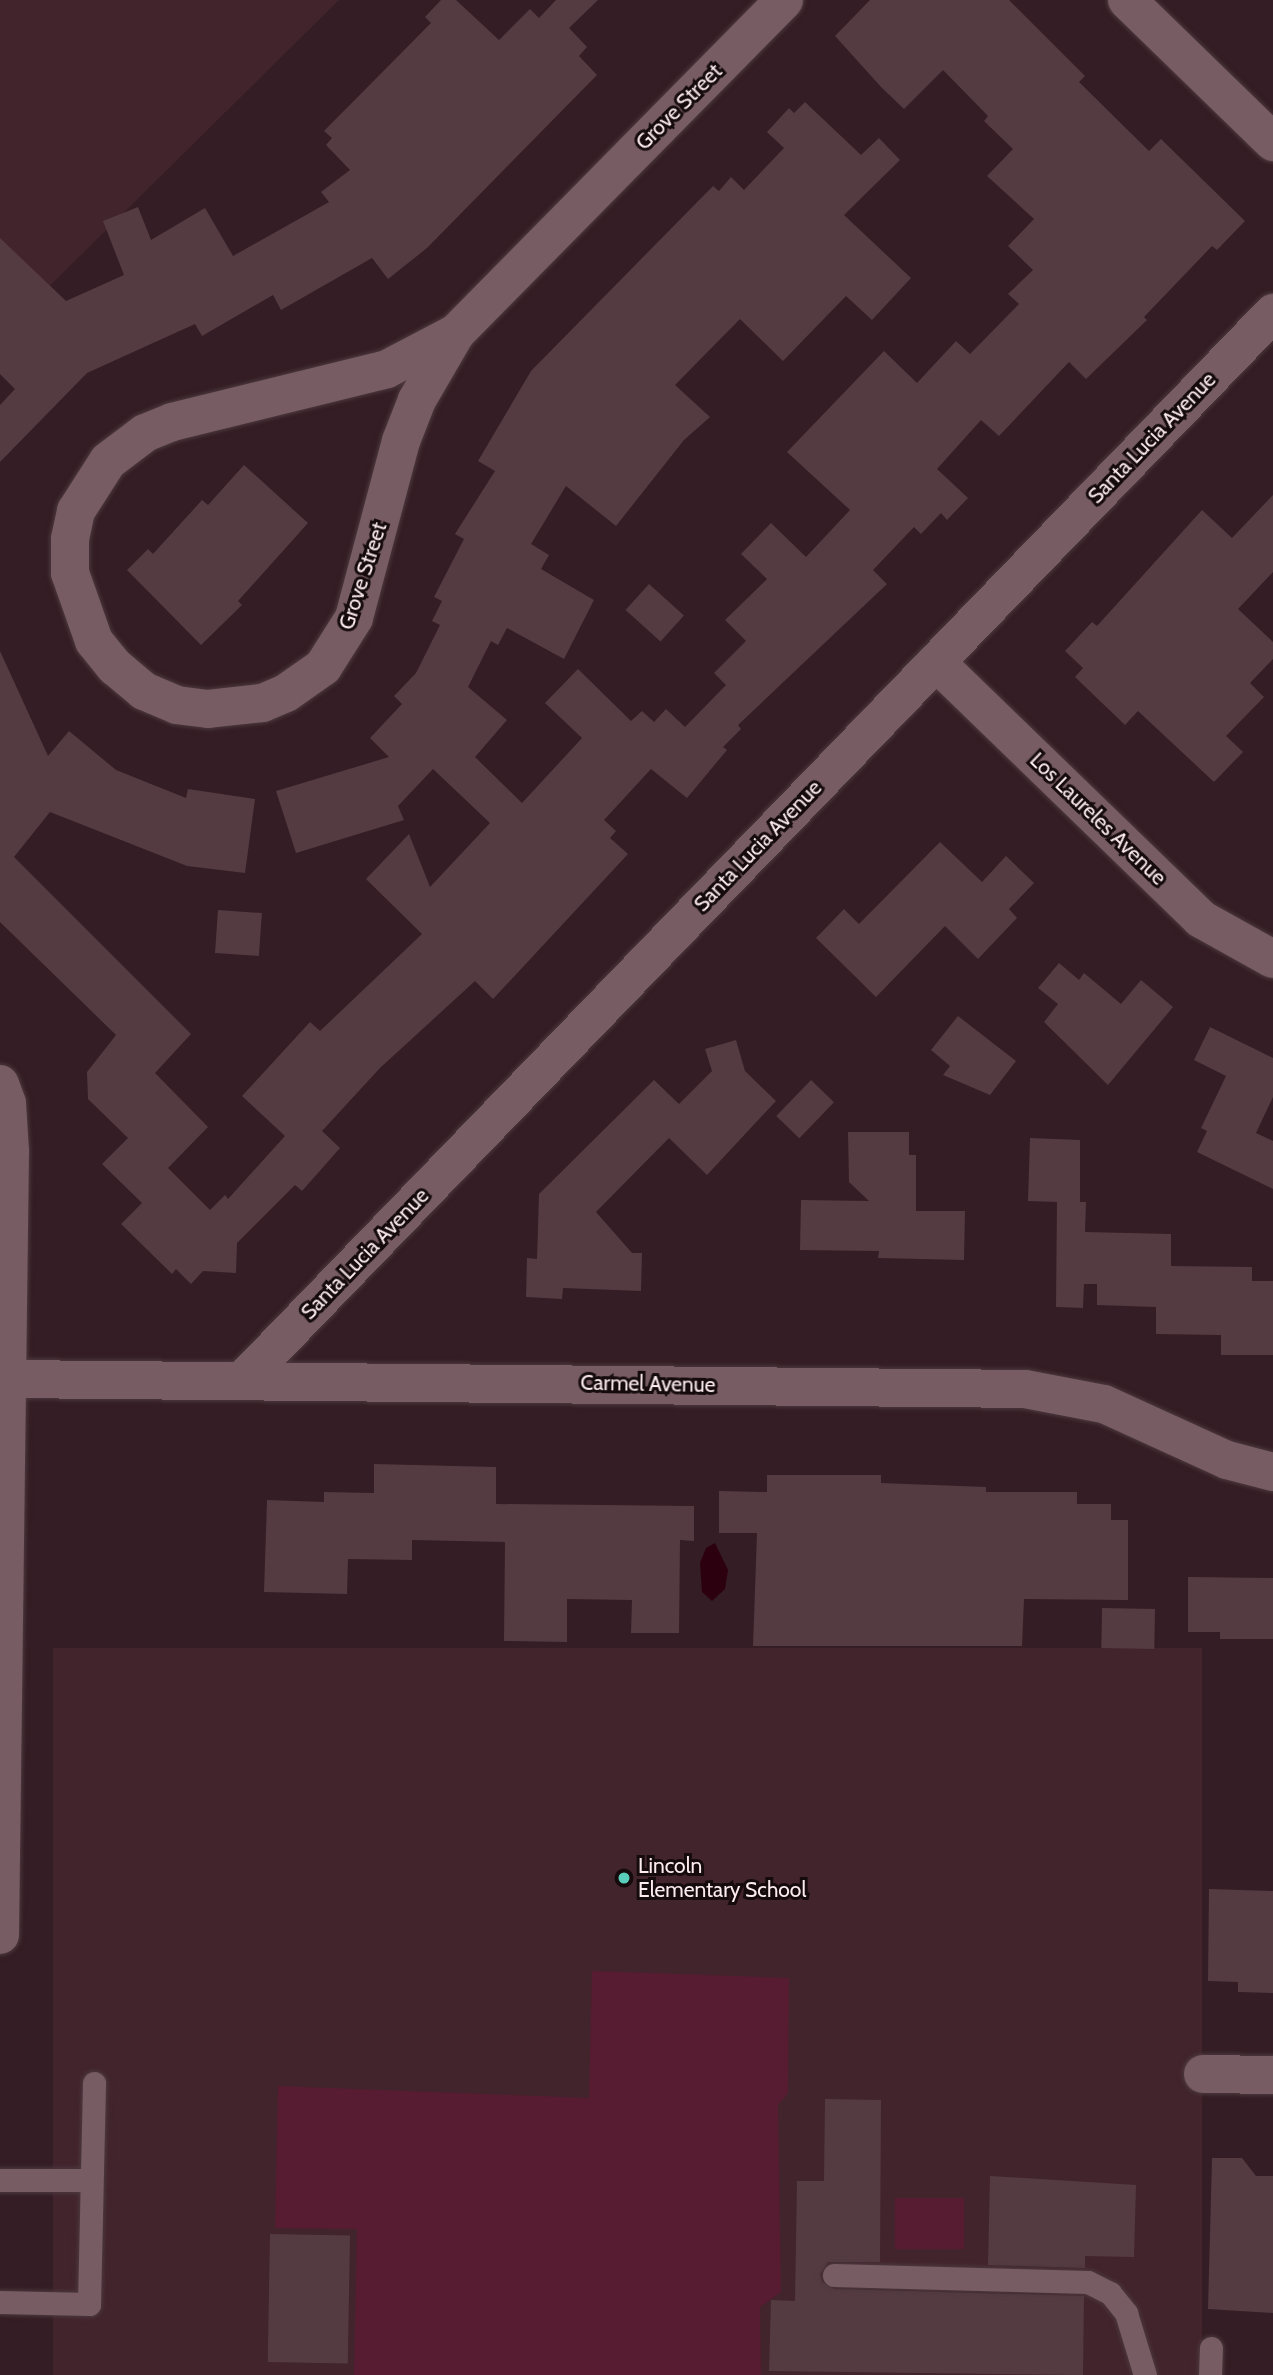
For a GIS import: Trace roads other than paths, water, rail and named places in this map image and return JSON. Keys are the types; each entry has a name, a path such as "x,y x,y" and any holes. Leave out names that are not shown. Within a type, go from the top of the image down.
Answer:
{"street":[{"name":"Grove Street","path":"456,333 387,369 345,382 172,422 124,445 108,461 76,511 70,539 70,573 94,641 116,667 144,691 177,705 208,709 262,703 305,682 337,650 354,618 401,441 417,400 456,333 784,0"},
{"path":"1128,0 1273,142"},
{"name":"Santa Lucia Avenue","path":"244,1379 1273,313"},
{"path":"345,382 364,381 385,396 400,422 401,441"},
{"name":"Los Laureles Avenue","path":"936,662 1200,919 1273,959"},
{"path":"0,1084 7,1103 10,1151 0,1935"},
{"name":"Carmel Avenue","path":"8,1379 244,1379 1025,1389 1104,1404 1227,1460 1273,1472"},
{"path":"1203,2074 1273,2075"}],"lane":[{"path":"0,2302 89,2304 94,2083"},
{"path":"0,2180 91,2180"},
{"path":"834,2275 1088,2282 1110,2293 1126,2313 1144,2375"},
{"path":"1210,2348 1210,2375"}],"place":[{"name":"Lincoln Elementary School","path":"624,1878"}]}
